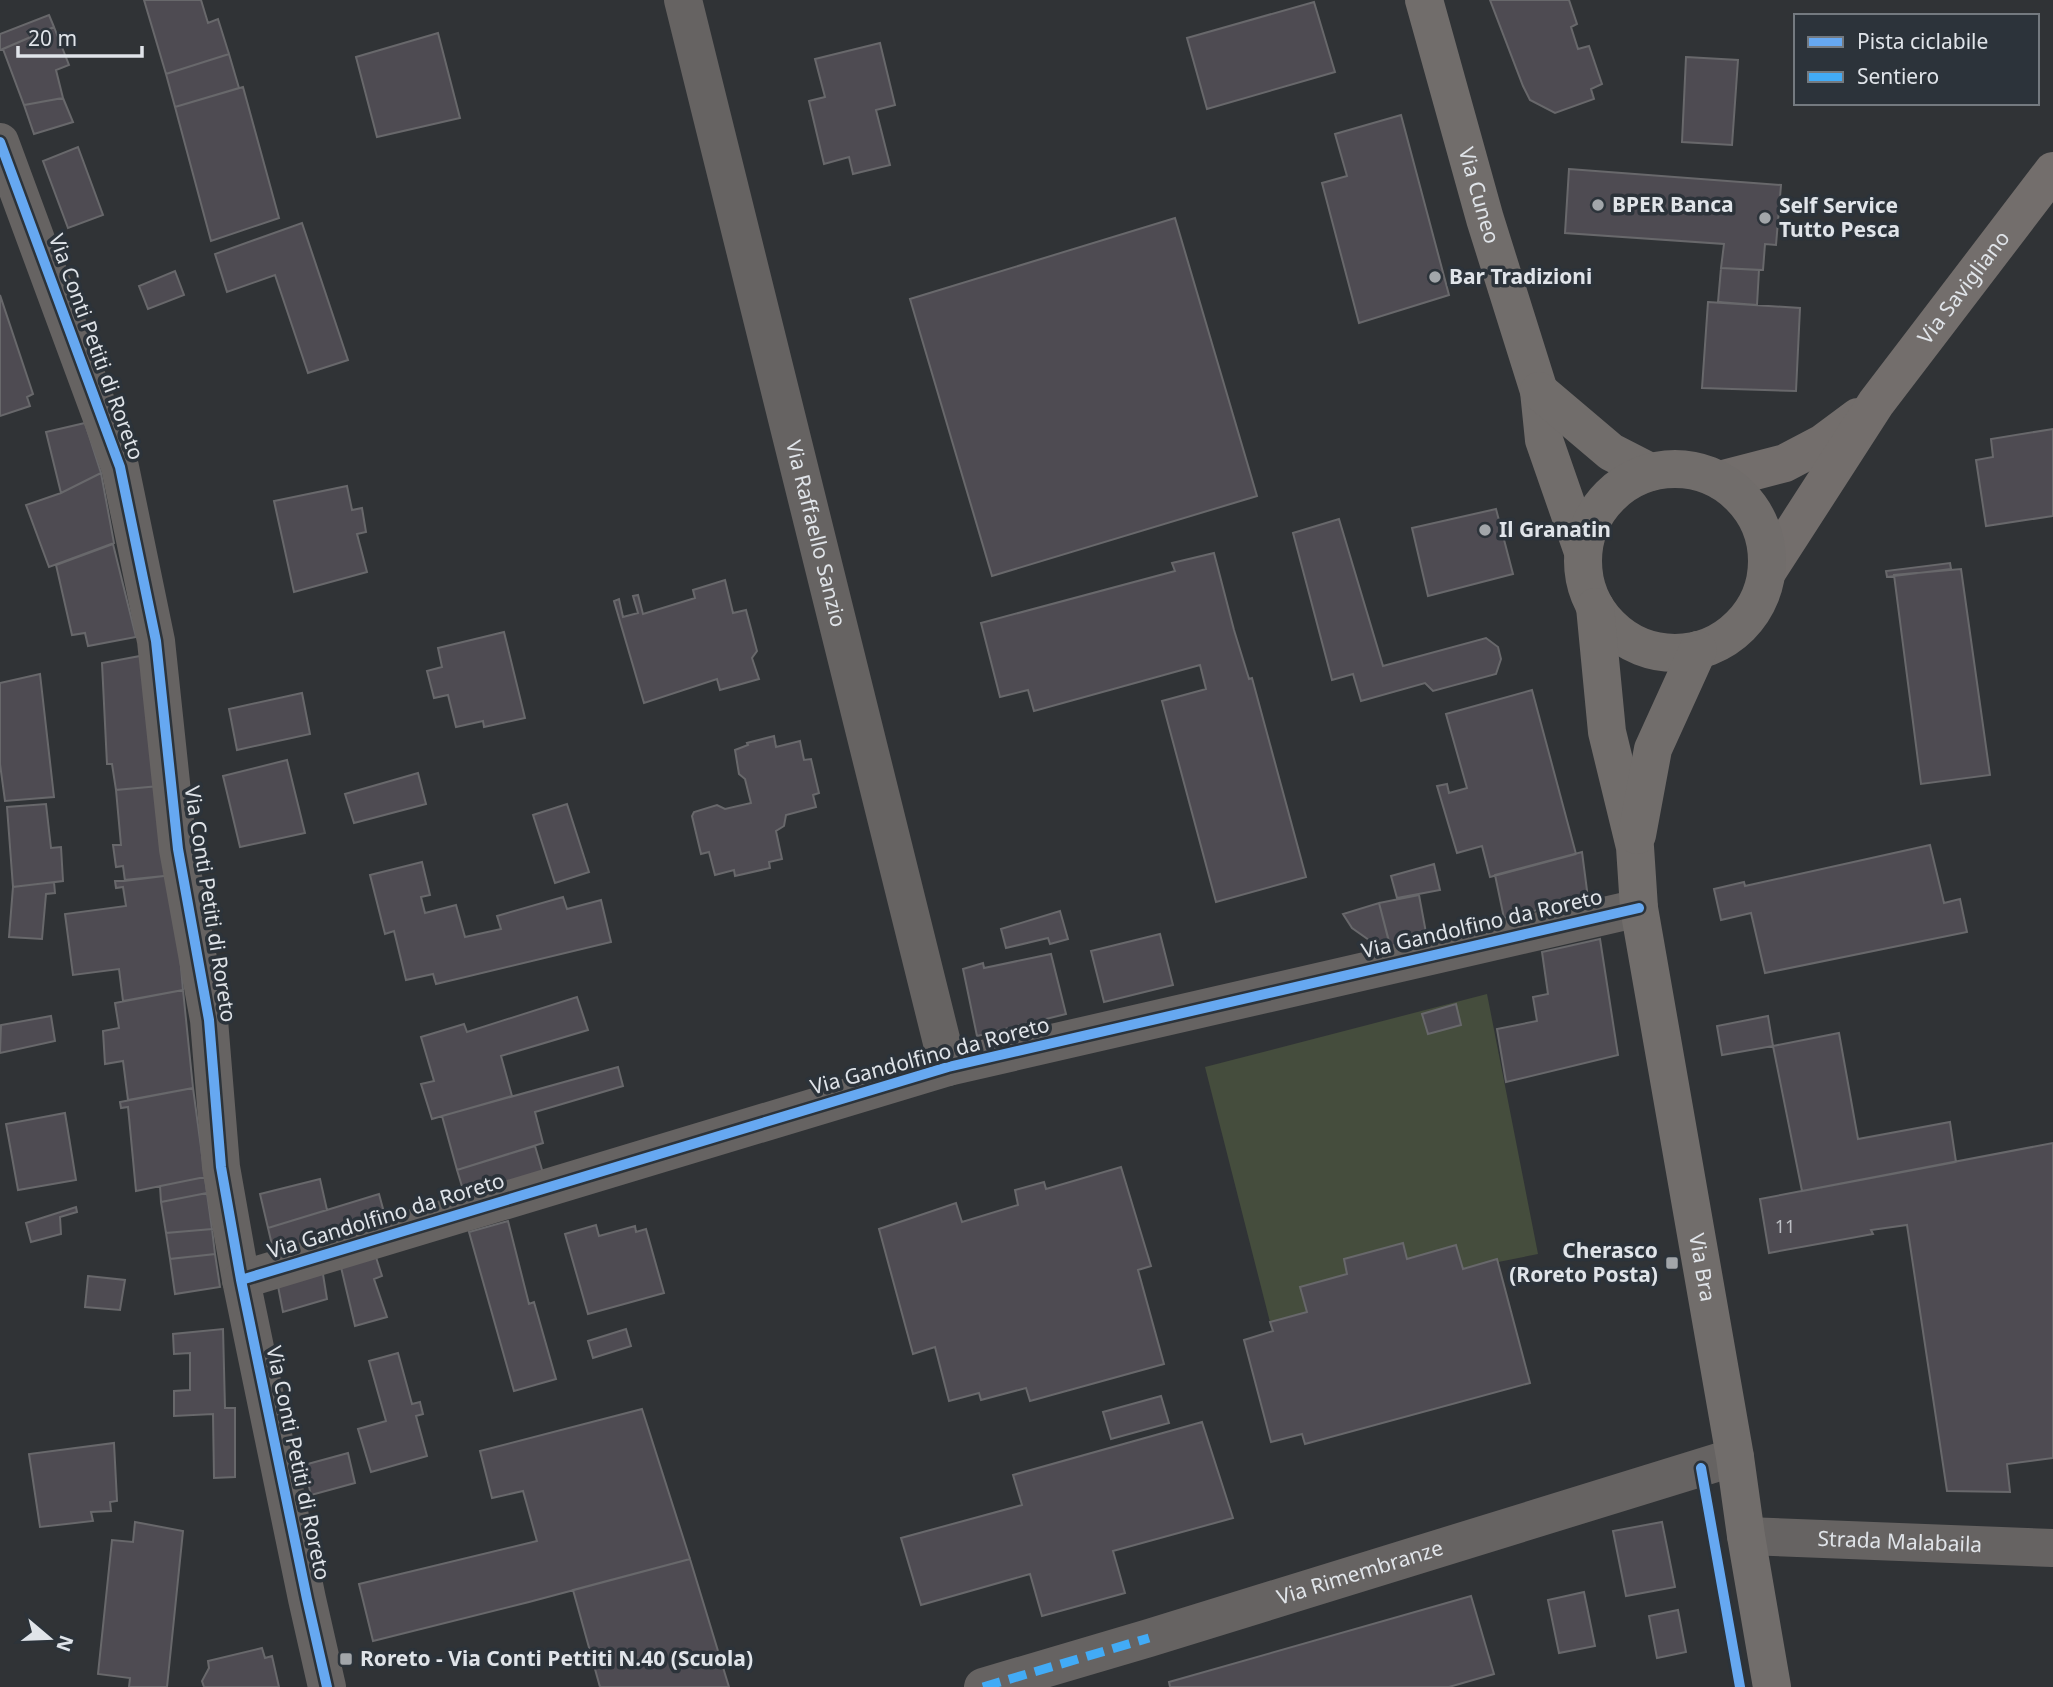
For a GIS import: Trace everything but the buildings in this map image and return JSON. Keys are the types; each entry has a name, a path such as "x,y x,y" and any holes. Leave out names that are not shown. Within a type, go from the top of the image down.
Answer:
{"main road":[{"name":"Via Cuneo","path":"1424,0 1485,219 1539,391 1544,440 1583,552"},
{"name":"Via Savigliano","path":"1767,572 1876,403 2053,170"},
{"path":"1539,391 1611,453 1650,472"},
{"name":"Via Savigliano","path":"1720,480 1785,463 1823,443 1876,403"},
{"path":"1595,607 1614,630 1639,646 1669,653 1698,650 1724,639 1744,621 1759,598 1767,572 1766,545 1757,519 1742,497 1720,480 1698,471 1674,468 1650,472 1625,483 1605,502 1590,526 1583,552 1585,580 1595,607 1607,732 1635,847"},
{"path":"1635,847 1653,749 1698,650"},
{"name":"Via Bra","path":"1635,847 1639,908 1735,1457 1772,1687"}],"street":[{"name":"Via Raffaello Sanzio","path":"683,0 948,1067"},
{"name":"Via Conti Petiti di Roreto","path":"0,142 120,467 156,641 178,849 209,1020 221,1167 241,1280 327,1687"},
{"name":"Via Gandolfino da Roreto","path":"241,1280 948,1067 1639,908"},
{"name":"Via Rimembranze","path":"983,1687 1735,1457"},
{"name":"Strada Malabaila","path":"1746,1536 2053,1548"}],"green space":[{"path":"1487,994 1538,1254 1463,1269 1456,1246 1407,1259 1402,1243 1344,1259 1347,1274 1300,1287 1307,1312 1270,1322 1205,1067"}],"marked path":[{"path":"983,1687 1149,1638"}],"cycle path":[{"path":"0,142 120,467 156,641 178,849 209,1020 221,1167 241,1280 327,1687"},
{"path":"241,1280 948,1067 1639,908"},
{"path":"1701,1468 1740,1687"}],"place":[{"name":"BPER Banca","path":"1598,205"},
{"name":"Self Service Tutto Pesca","path":"1765,218"},
{"name":"Bar Tradizioni","path":"1435,277"},
{"name":"Il Granatin","path":"1485,530"},
{"name":"Cherasco (Roreto Posta)","path":"1672,1263"},
{"name":"Roreto - Via Conti Pettiti N.40 (Scuola)","path":"346,1659"}]}
